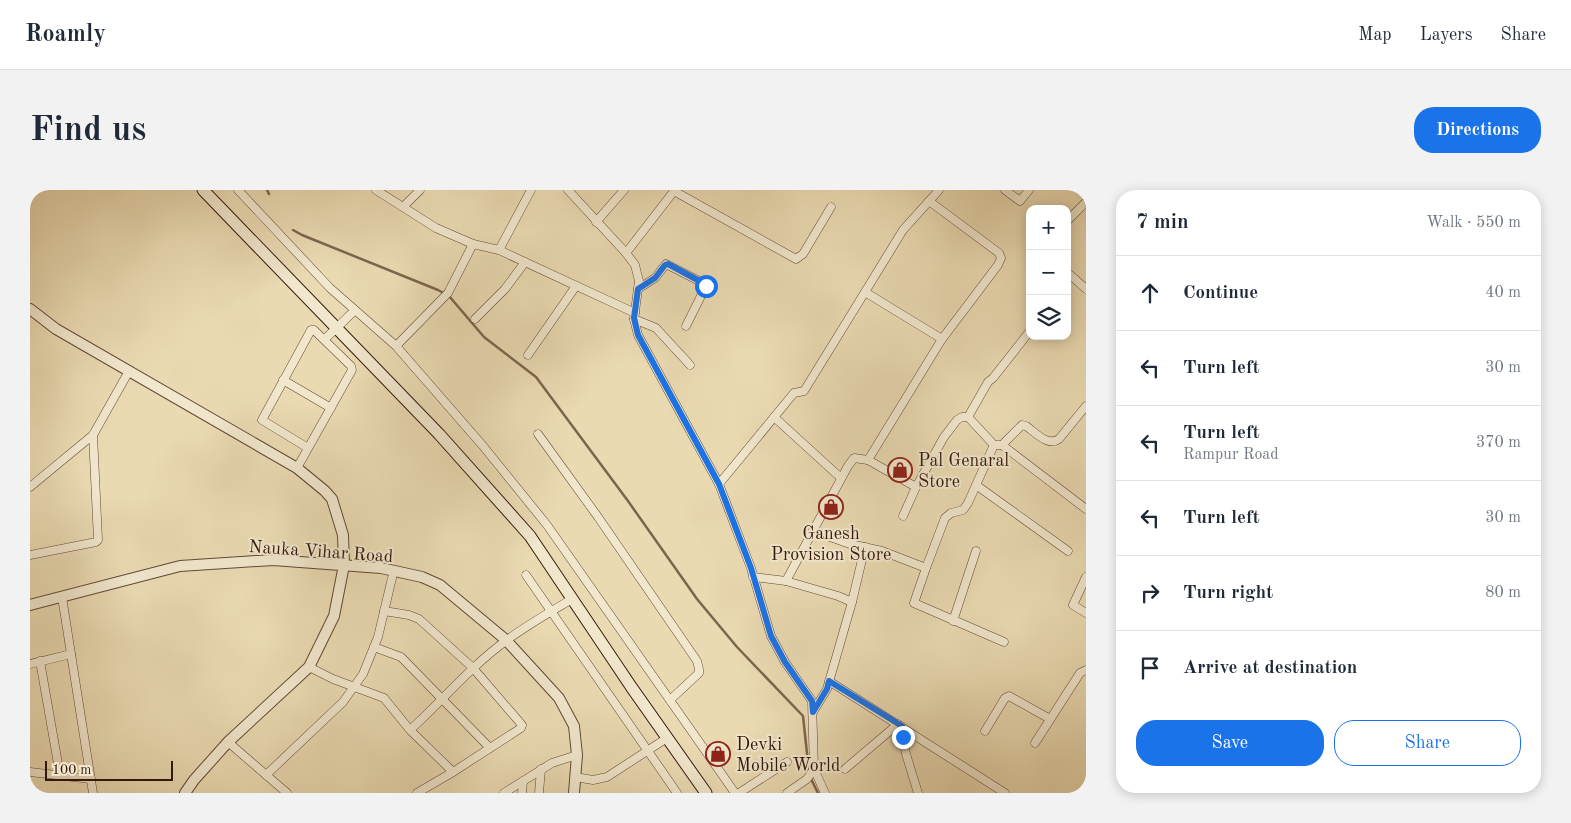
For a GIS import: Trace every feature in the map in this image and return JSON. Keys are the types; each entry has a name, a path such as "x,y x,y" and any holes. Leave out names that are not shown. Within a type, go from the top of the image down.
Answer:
{"main road":[{"path":"204,190 439,434 530,536 706,793"}],"street":[{"path":"238,190 330,288 396,346 482,446 546,525 735,793"},
{"path":"376,190 436,228 473,244 499,250 576,286 656,328 690,365"},
{"path":"403,207 420,190"},
{"path":"499,250 531,190"},
{"path":"568,190 626,253 635,266 639,281 634,316 638,335 719,484 753,577 771,636 785,662 812,701 813,770 825,793"},
{"path":"596,222 624,190"},
{"path":"719,484 794,393 804,391 902,230 939,190"},
{"path":"1005,190 1020,201 1029,190"},
{"path":"626,253 674,191 796,259 803,254 832,207"},
{"path":"868,460 942,339 987,281 1001,258 1000,253 929,200"},
{"path":"1071,216 1086,202"},
{"path":"396,346 446,296 473,244"},
{"path":"475,319 506,289 525,262"},
{"path":"638,289 655,278 666,264 705,284 706,286 686,326"},
{"path":"1071,275 1086,289"},
{"path":"528,354 576,286"},
{"path":"865,292 942,339"},
{"path":"30,309 125,379 297,468 332,499 343,535 344,565 334,616 309,667 228,742 184,793"},
{"path":"325,340 355,310"},
{"path":"297,468 331,408 352,368 316,330 311,330 262,420 308,448"},
{"path":"968,417 988,382 1026,336"},
{"path":"30,487 93,436 125,379"},
{"path":"284,380 331,408"},
{"path":"1004,642 914,603 926,568 945,518 950,513 963,510 998,445 1022,425 1048,442 1054,442 1086,406"},
{"path":"774,417 841,478"},
{"path":"903,516 916,487 944,437 957,420 962,417 968,417 998,445 1086,509"},
{"path":"538,434 598,517 697,661 698,673 670,700"},
{"path":"30,555 98,540 93,436"},
{"path":"786,581 841,478 854,458 868,460 916,487"},
{"path":"976,485 1068,551"},
{"path":"813,532 882,551 926,568"},
{"path":"813,712 827,689 852,602 865,546"},
{"path":"953,620 976,551"},
{"name":"Nauka Vihar Road","path":"30,605 180,566 199,563 273,560 381,568 422,577 440,584 506,640 560,698 574,726 577,755 574,793"},
{"path":"526,575 677,793"},
{"path":"753,577 786,581 852,602"},
{"path":"1086,577 1074,605 1086,613"},
{"path":"266,775 343,702 363,674 374,647 392,578"},
{"path":"62,597 93,793"},
{"path":"410,730 443,700 473,668 506,640 572,599"},
{"path":"384,612 409,615 419,619 473,668 522,726 453,772 417,793"},
{"path":"374,647 401,657 490,748"},
{"path":"30,664 71,654"},
{"path":"40,662 60,775"},
{"path":"309,667 384,698 410,730 453,772"},
{"path":"1035,743 1080,673 1086,670"},
{"path":"829,681 1005,793"},
{"path":"985,731 1009,696 1050,719"},
{"path":"845,769 900,725"},
{"path":"900,725 906,754 918,793"},
{"path":"575,777 593,780 607,777 667,738"},
{"path":"228,742 287,793"},
{"path":"504,793 552,763 577,755"},
{"path":"739,793 787,762"},
{"path":"539,793 541,770"},
{"path":"787,793 807,779 813,770"},
{"path":"30,772 91,779"},
{"path":"522,793 523,781"}],"waterway":[{"path":"267,190 269,194"},
{"path":"293,230 449,296 484,337 536,377 628,501 697,599 737,647 803,716 809,772"},
{"path":"810,777 818,793"}],"place":[{"name":"Pal Genaral Store","path":"900,470"},
{"name":"Ganesh Provision Store","path":"831,507"},
{"name":"Devki Mobile World","path":"718,754"}],"route":[{"path":"706,286 706,284 666,264 655,278 638,289 634,318 638,335 719,484 751,568 771,636 785,662 812,701 813,712 827,689 829,681 902,726 903,737"}]}
